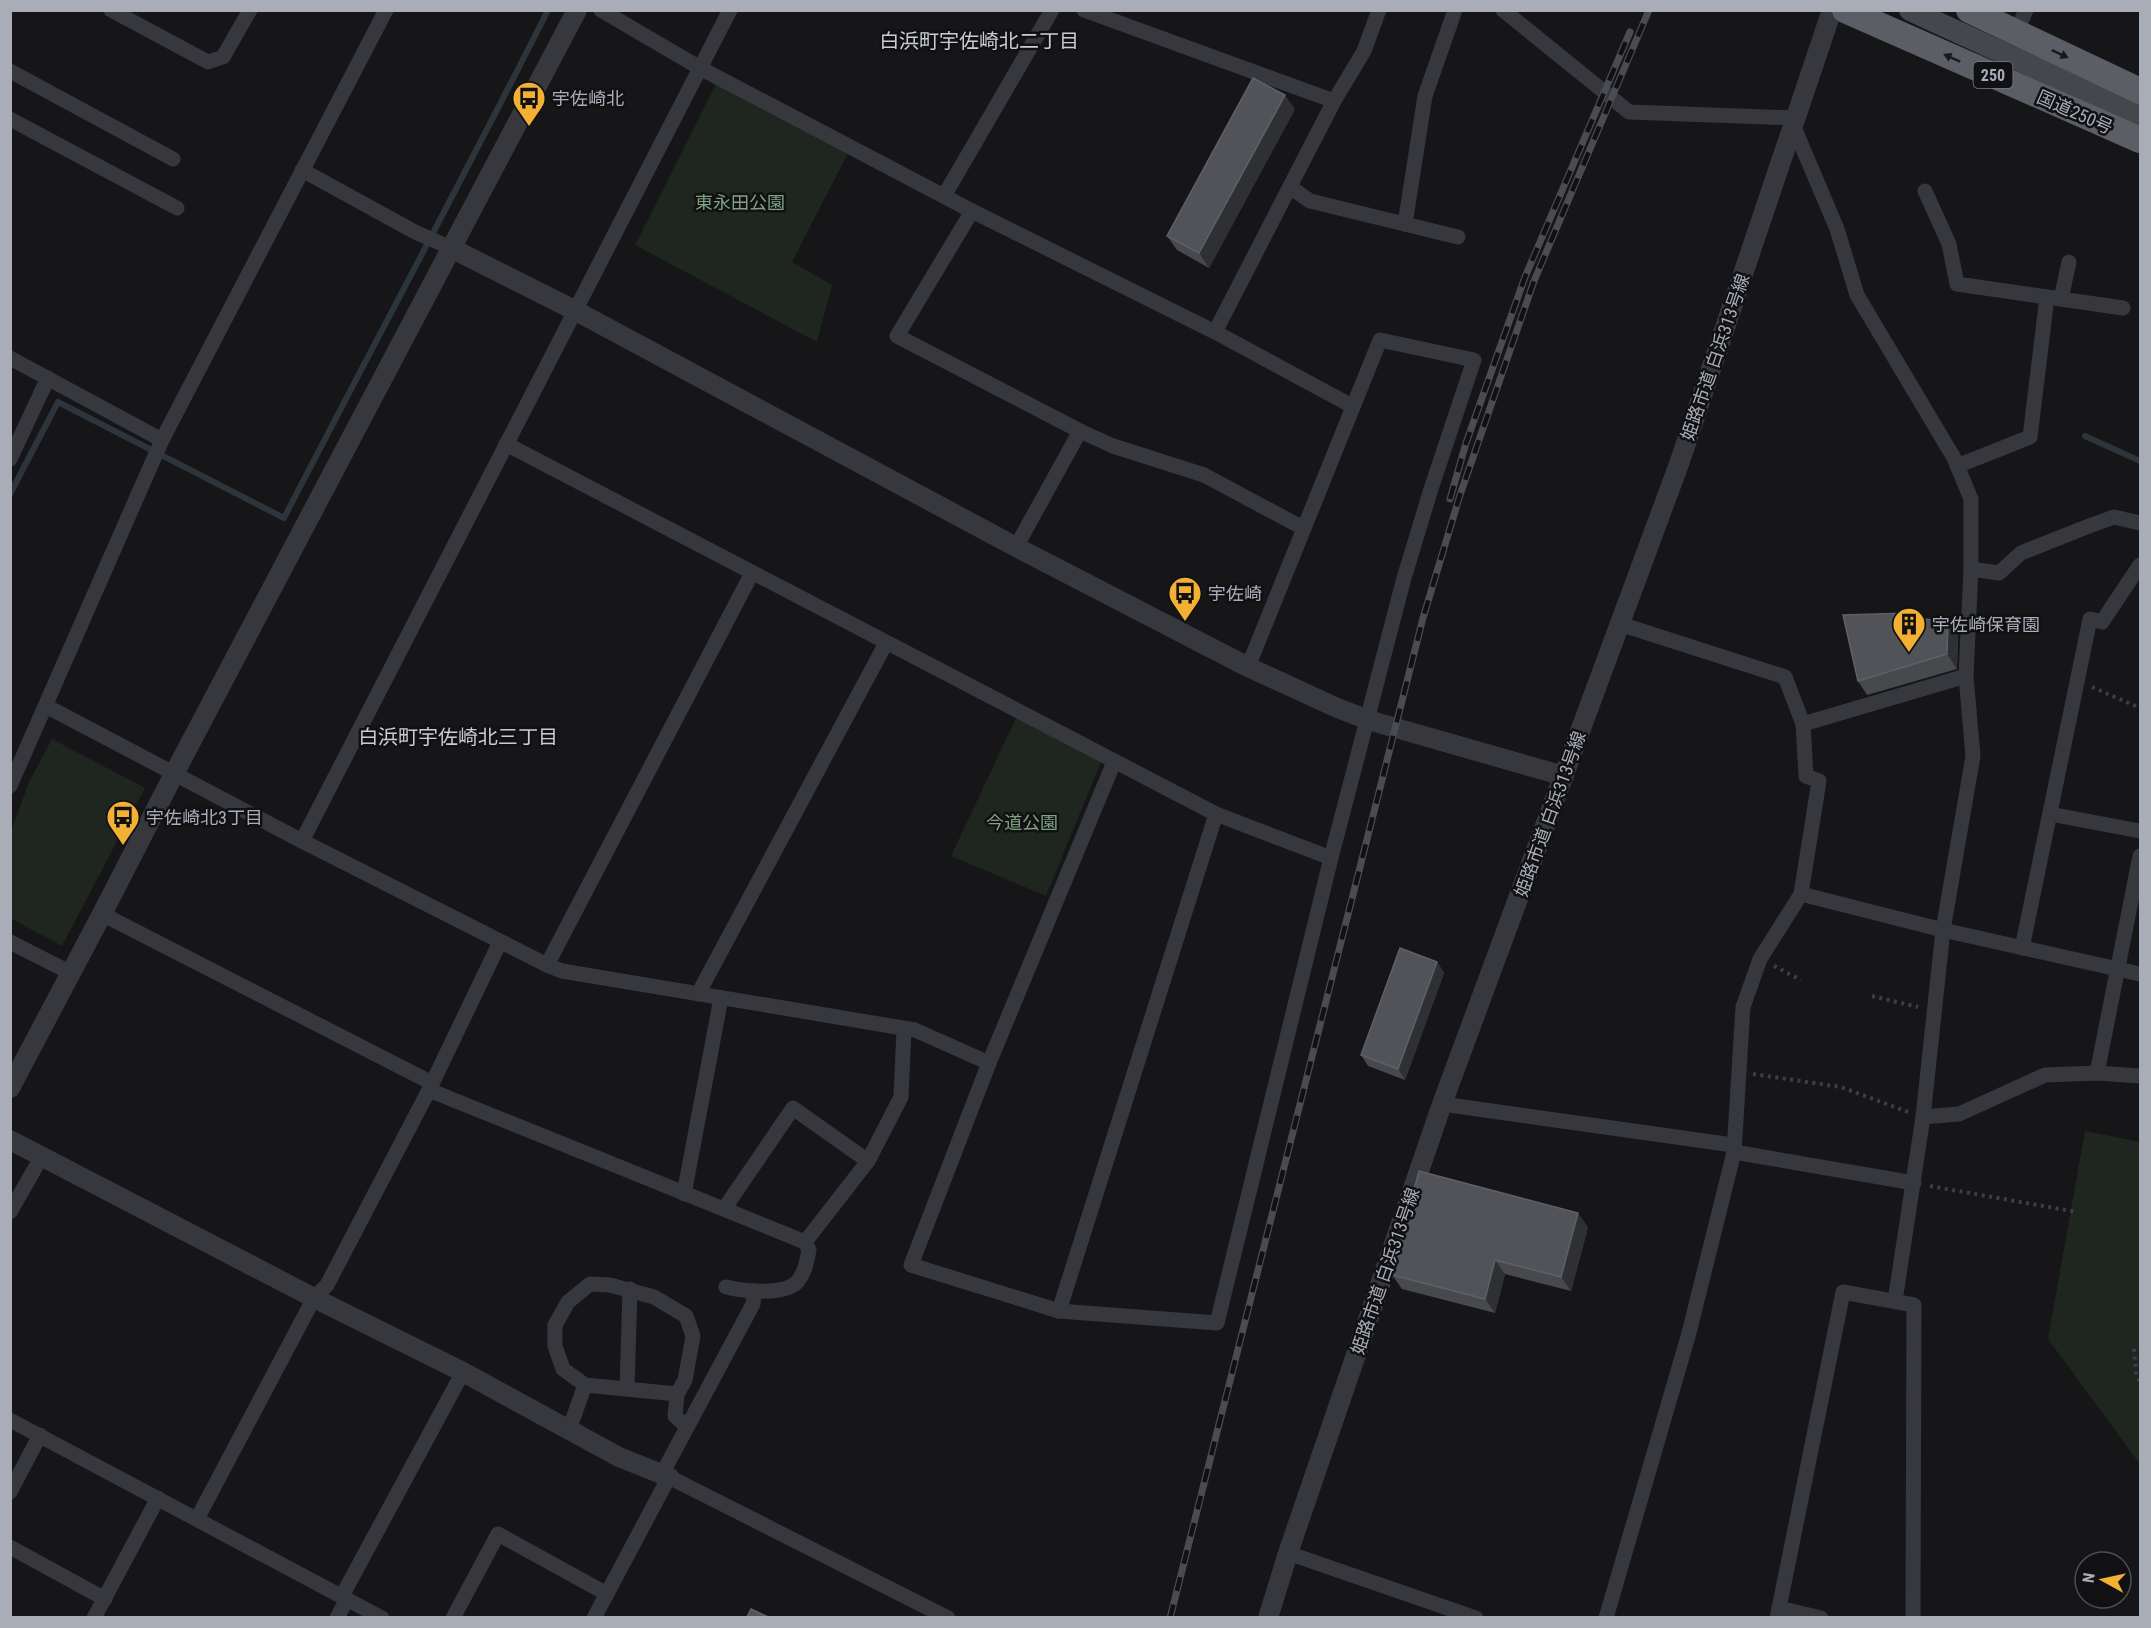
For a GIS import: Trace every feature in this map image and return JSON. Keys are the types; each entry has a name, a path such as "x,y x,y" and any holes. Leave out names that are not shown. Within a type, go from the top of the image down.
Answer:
{"highway":[{"name":"国道250号","path":"1845,10 2140,140"},
{"path":"1969,10 2021,22 2140,91"}],"main road":[{"path":"1920,15 2140,116"}],"street":[{"path":"111,10 208,62 223,57 250,10"},
{"path":"10,786 162,440 386,10"},
{"path":"10,1088 577,10"},
{"path":"601,10 700,68 972,211 1215,332 1352,406"},
{"path":"302,841 730,10"},
{"path":"944,196 1052,10"},
{"path":"1084,10 1334,101"},
{"path":"1215,332 1334,101 1364,51 1379,10"},
{"path":"1405,224 1425,96 1455,10"},
{"path":"1503,10 1629,112 1795,122 1837,228 1857,295 1957,466 1971,500 1971,568 1966,676 1973,756 1943,930 1923,1117 1895,1301"},
{"name":"姫路市道 白浜313号線","path":"1268,1617 1442,1104 1679,464 1832,10"},
{"path":"10,71 173,159"},
{"path":"10,119 177,208"},
{"path":"302,170 414,232 451,248 576,311 1016,547 1248,666 1368,720 1564,776"},
{"path":"1290,187 1310,201 1458,237"},
{"path":"1925,191 1948,244 1957,284 2123,308"},
{"path":"972,211 897,336 1080,431 1113,446 1204,475 1303,528"},
{"path":"1957,466 2030,437 2054,298 2069,262"},
{"path":"1114,762 989,1063 911,1265 1059,1311 1217,1323 1331,858 1404,578 1474,360 1380,340 1248,666"},
{"path":"10,358 162,440"},
{"path":"10,459 48,378"},
{"path":"1016,547 1080,431"},
{"path":"506,444 1216,814 1331,858"},
{"path":"1971,568 1999,573 2021,553 2114,518 2140,523"},
{"path":"2022,948 2090,619 2102,622 2140,565"},
{"path":"547,965 752,573"},
{"path":"1606,1617 1689,1333 1734,1148 1743,1007 1760,959 1801,894 1819,781 1806,776 1803,724 1785,677 1620,624"},
{"path":"698,994 886,643"},
{"path":"1803,724 1966,676"},
{"path":"46,706 302,841 562,971 915,1030 989,1063"},
{"path":"2050,813 2140,831"},
{"path":"1059,1311 1216,814"},
{"path":"2097,1073 2140,856"},
{"path":"1801,894 1943,930 2140,974"},
{"path":"102,914 430,1086 684,1194 805,1242 809,1250 805,1270 797,1283 782,1290 754,1291 726,1287"},
{"path":"10,942 71,973"},
{"path":"197,1519 314,1298 327,1285 430,1086 500,942"},
{"path":"684,1194 721,998"},
{"path":"805,1242 868,1161 901,1097 904,1029"},
{"path":"1923,1117 1959,1114 2045,1075 2097,1073 2140,1076"},
{"path":"1442,1104 1698,1141 1914,1183"},
{"path":"724,1209 793,1108 868,1161"},
{"path":"10,1140 314,1298 463,1372 619,1457 666,1476 948,1617"},
{"path":"10,1212 42,1156"},
{"path":"677,1394 585,1385 563,1369 555,1346 555,1324 568,1302 591,1284 630,1290 654,1297 686,1316 693,1336 685,1380 677,1394 675,1416 687,1427"},
{"path":"627,1389 630,1290"},
{"path":"594,1617 666,1476 687,1427 753,1304 754,1291"},
{"path":"1821,1617 1778,1613 1843,1292 1914,1305 1912,1617"},
{"path":"337,1617 344,1598 463,1372"},
{"path":"569,1430 585,1385"},
{"path":"10,1420 382,1617"},
{"path":"10,1492 40,1435"},
{"path":"94,1617 158,1498"},
{"path":"453,1617 498,1534 607,1594"},
{"path":"10,1547 105,1599"},
{"path":"1288,1553 1476,1617"},
{"path":"912,1617 919,1603"}],"path":[{"path":"2077,681 2140,708"},
{"path":"1760,959 1801,980"},
{"path":"1872,996 1935,1011"},
{"path":"1740,1072 1842,1087 1923,1117"},
{"path":"1914,1183 2077,1212"},
{"path":"2134,1349 2136,1373 2140,1382"}],"green space":[{"name":"東永田公園","path":"717,82 848,153 792,262 832,285 817,342 635,245"},
{"name":"今道公園","path":"1016,718 1101,762 1046,896 951,856"},
{"path":"52,739 145,788 62,946 10,918 11,831 29,782"},
{"path":"2085,1131 2140,1142 2140,1464 2048,1339"}],"building":[{"path":"1253,78 1285,95 1199,253 1167,236"},
{"name":"宇佐崎保育園","path":"1909,613 1910,619 1948,620 1947,654 1858,681 1843,615"},
{"path":"1400,948 1437,962 1398,1069 1361,1055"},
{"path":"1419,1171 1578,1213 1561,1277 1495,1260 1485,1299 1392,1275"},
{"path":"751,1609 768,1617 747,1617"}],"waterway":[{"path":"10,494 58,402 284,518 548,10"},
{"path":"2085,436 2140,461"}],"railway":[{"path":"1170,1618 1423,618 1460,495 1534,281 1649,10"},
{"path":"1450,499 1466,443 1525,277 1630,32"}],"place":[{"name":"宇佐崎北","path":"529,127"},
{"name":"宇佐崎","path":"1185,622"},
{"name":"宇佐崎保育園","path":"1909,653"},
{"name":"宇佐崎北3丁目","path":"123,846"}],"district":[{"name":"白浜町宇佐崎北二丁目","path":"979,41"},
{"name":"白浜町宇佐崎北三丁目","path":"458,737"}]}
